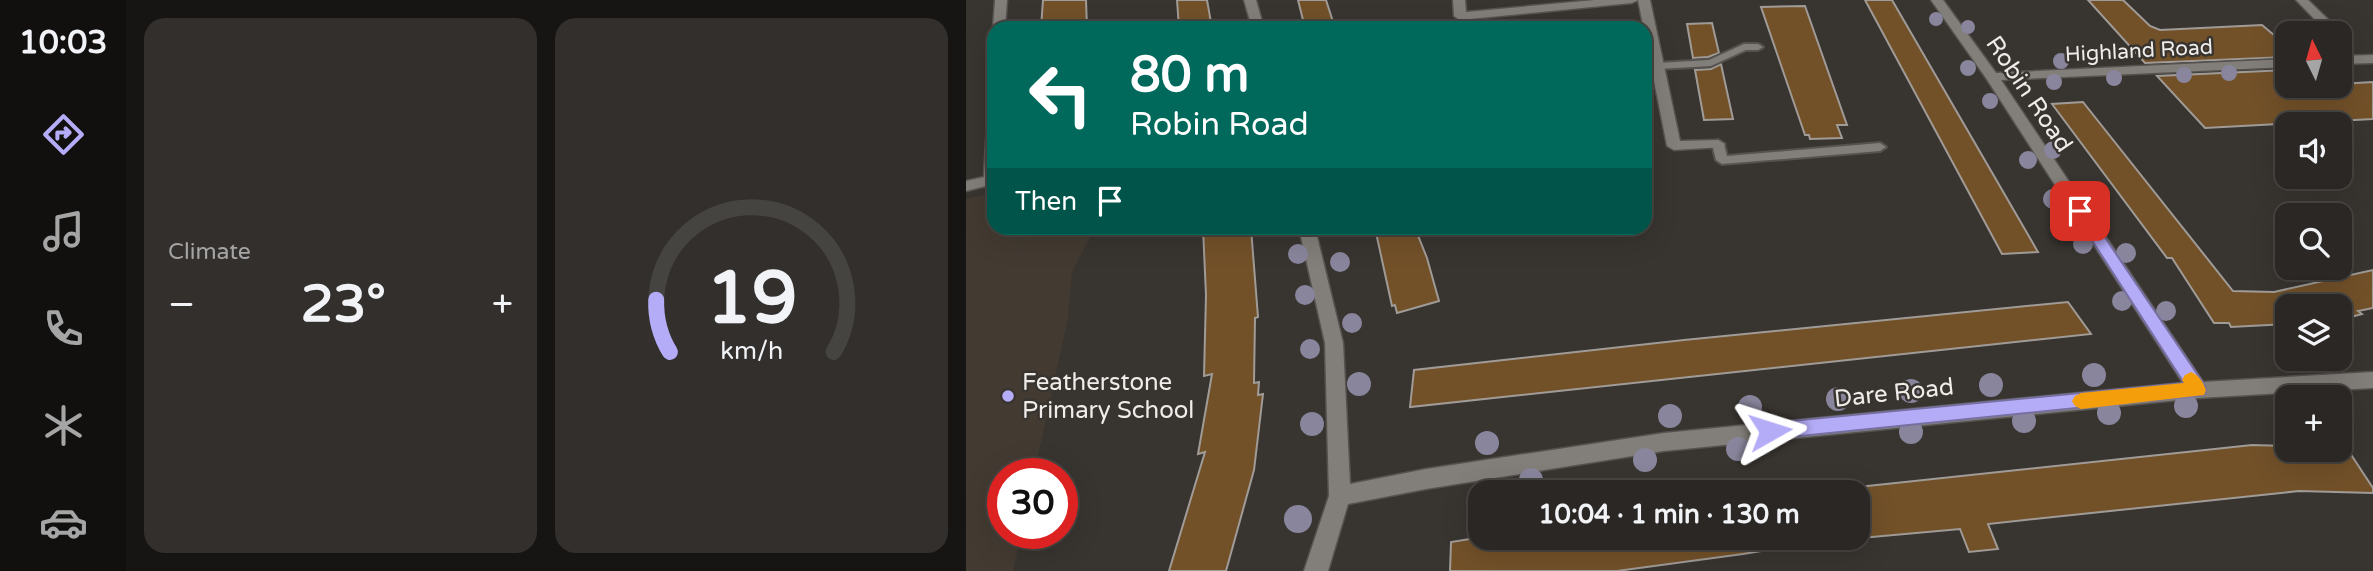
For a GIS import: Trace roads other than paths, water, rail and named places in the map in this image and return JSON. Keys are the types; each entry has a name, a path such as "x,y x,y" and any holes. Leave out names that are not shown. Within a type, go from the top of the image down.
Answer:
{"street":[{"path":"1000,21 1001,0"},
{"path":"1250,0 1256,21"},
{"path":"1460,0 1460,16 1632,0"},
{"path":"1644,0 1648,21"},
{"name":"Robin Road","path":"1937,0 1992,77 2197,390"},
{"path":"2302,0 2323,21"},
{"path":"1652,41 1674,146 1718,144"},
{"path":"2352,48 2366,59"},
{"name":"Highland Road","path":"1992,77 2275,64"},
{"path":"966,186 987,181"},
{"path":"1309,235 1334,343 1340,496 1316,571"},
{"name":"Dare Road","path":"1340,496 1426,478 1664,442 2197,390 2373,380"}],"lane":[{"path":"1657,66 1711,63 1744,47 1758,47"},
{"path":"1718,144 1722,160 1880,147"}],"place":[{"name":"Featherstone Primary School","path":"1008,396"}]}
